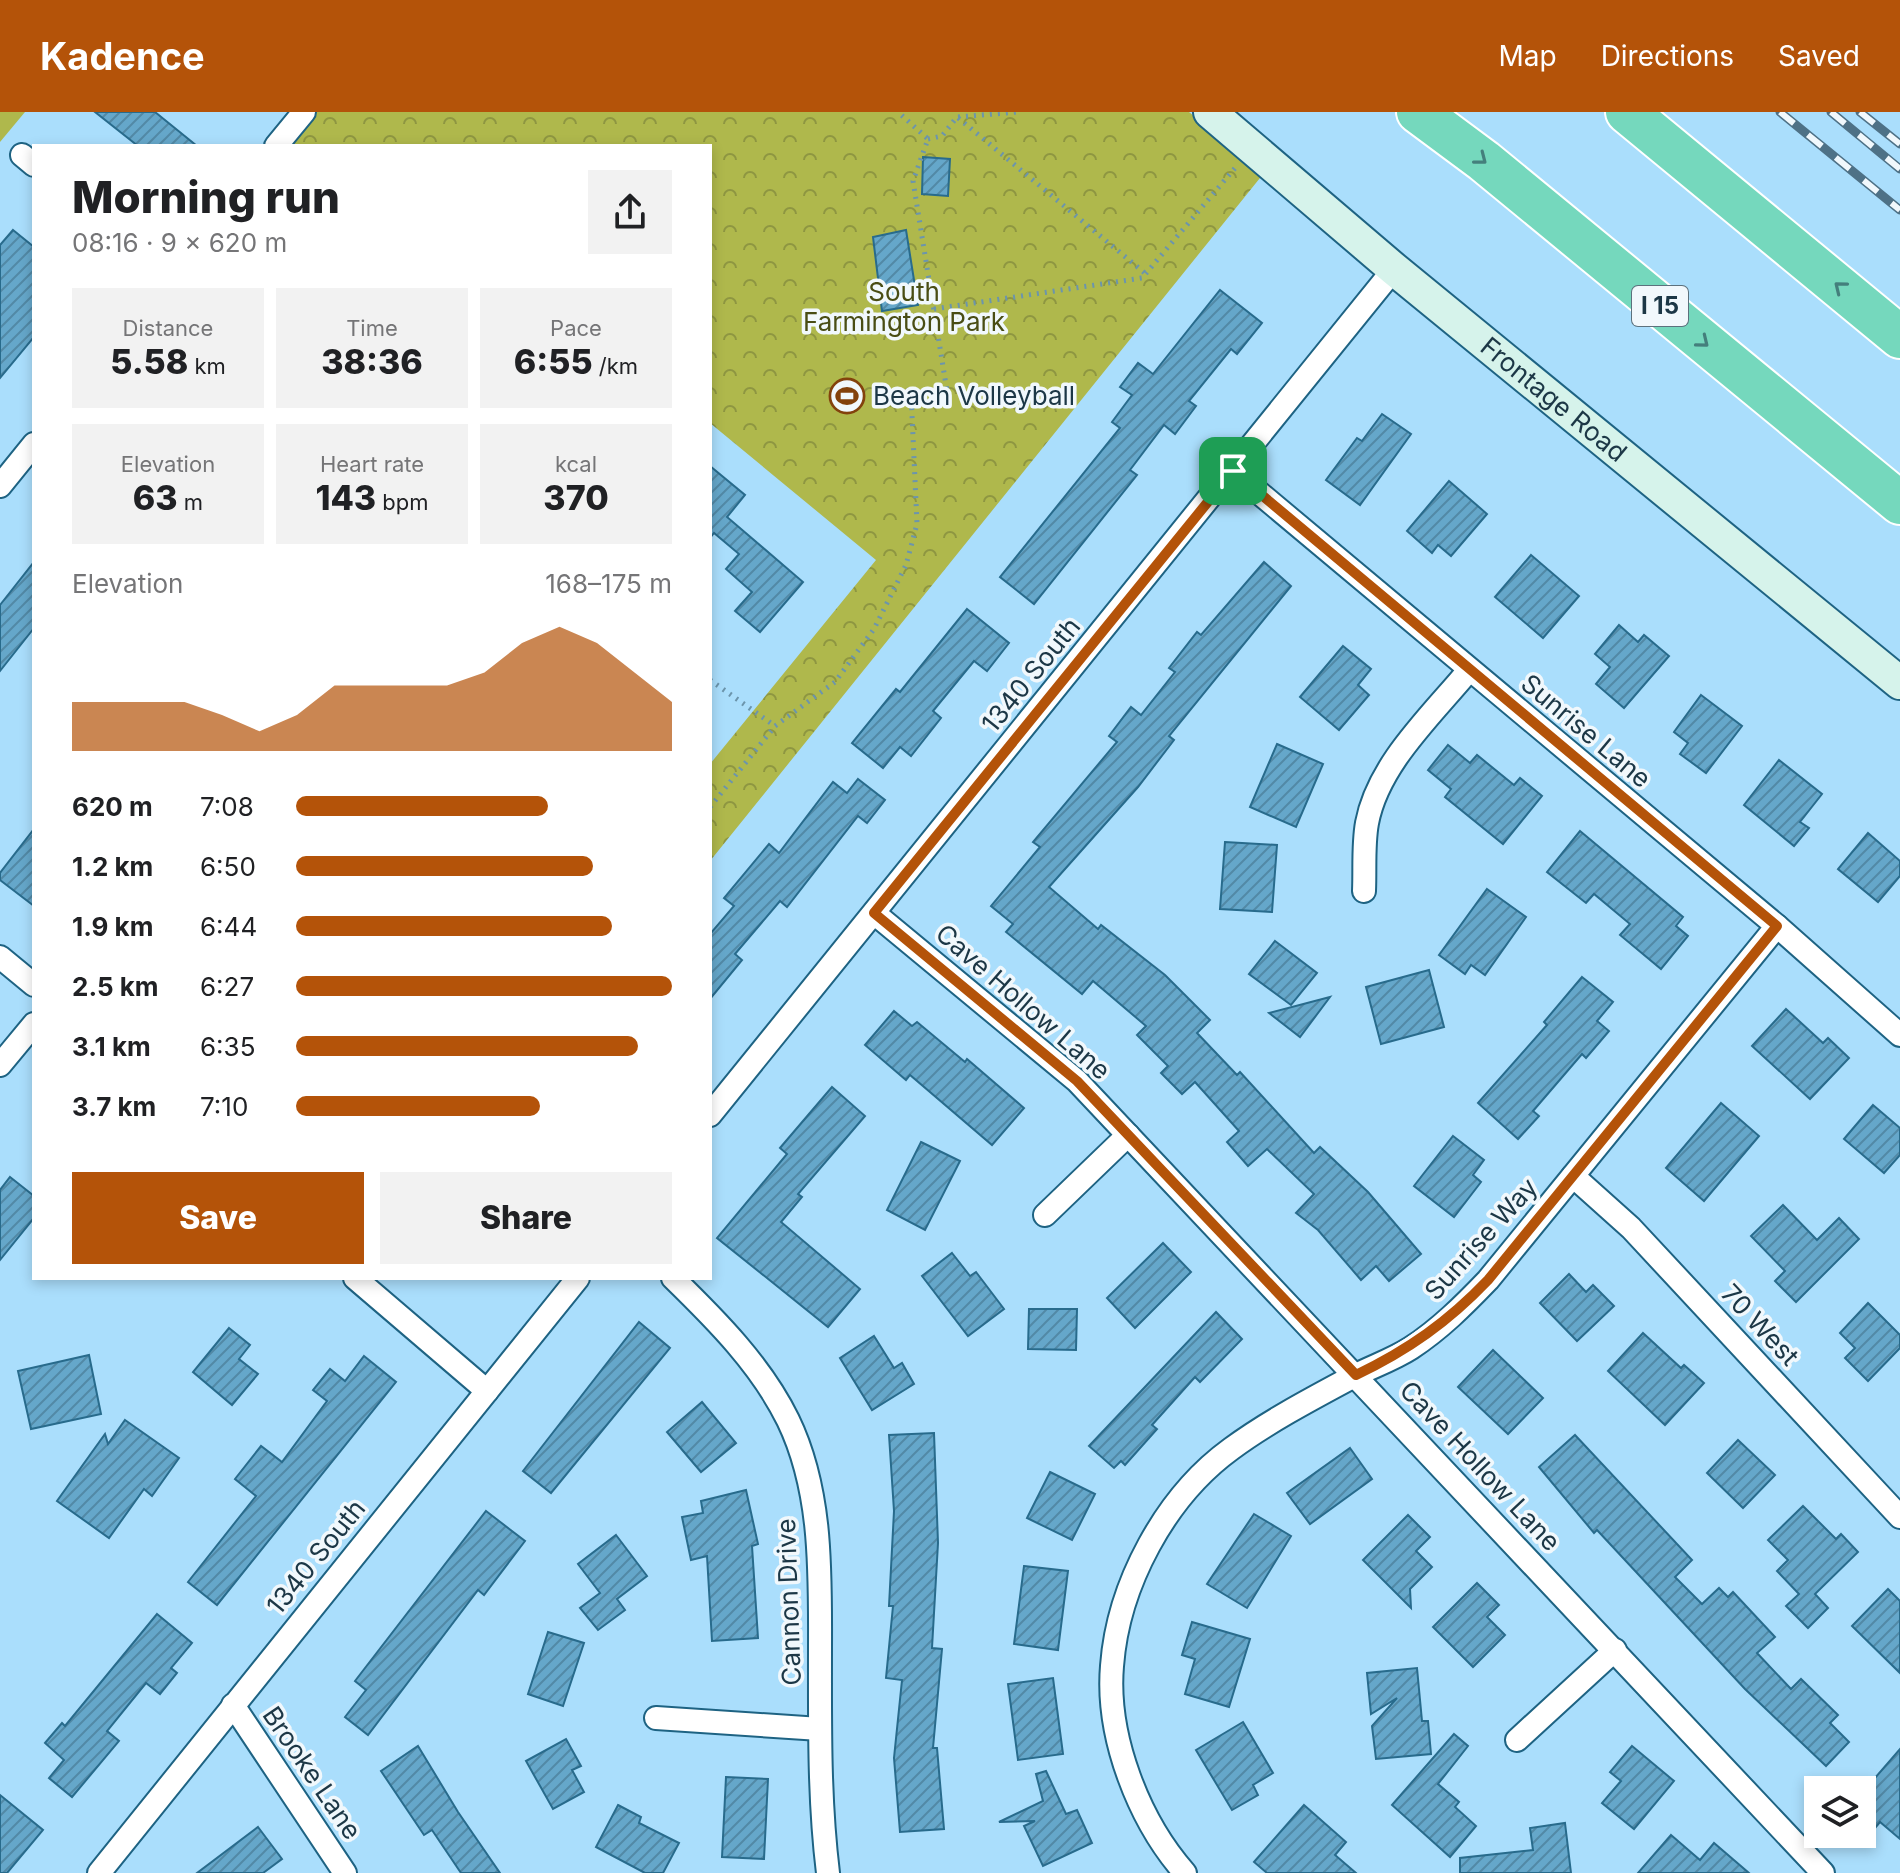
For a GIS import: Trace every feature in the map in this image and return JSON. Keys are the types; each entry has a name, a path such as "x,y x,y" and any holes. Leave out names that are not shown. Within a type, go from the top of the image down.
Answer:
{"highway":[{"name":"I 15","path":"1418,112 1484,161 1900,503"},
{"path":"1627,112 1900,337"}],"street":[{"path":"278,144 304,112"},
{"name":"Frontage Road","path":"1210,112 1394,269 1900,683"},
{"name":"1340 South","path":"712,1113 1394,269"},
{"path":"0,486 32,446"},
{"name":"Sunrise Lane","path":"1233,471 1777,926 1900,1035"},
{"path":"1364,891 1367,823 1378,788 1396,760 1469,670"},
{"name":"Cave Hollow Lane","path":"874,913 1077,1081 1823,1873"},
{"name":"Sunrise Way","path":"1185,1873 1167,1853 1129,1778 1115,1718 1111,1668 1118,1628 1133,1583 1162,1523 1200,1475 1232,1449 1356,1375 1409,1349 1452,1317 1488,1280 1777,926"},
{"path":"0,957 32,983"},
{"path":"0,1065 32,1026"},
{"path":"1045,1215 1128,1135"},
{"name":"70 West","path":"1573,1176 1631,1228 1900,1517"},
{"path":"357,1280 487,1391"},
{"name":"1340 South","path":"99,1873 576,1280"},
{"name":"Cannon Drive","path":"675,1280 712,1316 763,1379 789,1421 813,1497 820,1576 820,1729 828,1873"},
{"path":"1517,1740 1615,1650"},
{"name":"Brooke Lane","path":"233,1705 345,1873"},
{"path":"656,1718 820,1729"}],"path":[{"path":"898,112 928,139"},
{"path":"928,139 942,136 957,117 1018,112"},
{"path":"957,117 1146,274"},
{"path":"712,805 775,726 835,682 874,629 906,565 917,524 911,393 947,391 913,181 928,139"},
{"path":"934,309 1142,278 1252,147"},
{"path":"712,681 775,726"}],"green space":[{"path":"0,112 25,112 0,142"},
{"name":"South Farmington Park","path":"295,112 1189,112 1264,173 712,859 712,762 876,560 712,425 712,144 276,144"}],"building":[{"path":"95,112 155,112 195,144 135,144"},
{"path":"923,157 950,159 948,196 922,194"},
{"path":"13,230 32,245 32,339 0,378 0,245"},
{"path":"906,230 918,305 882,311 873,237"},
{"path":"1220,290 1262,323 1237,354 1231,349 1189,401 1196,406 1175,434 1164,425 1130,470 1137,475 1034,604 1000,577 1120,428 1112,422 1132,395 1120,387 1138,363 1153,374"},
{"path":"1382,414 1411,434 1360,505 1326,480 1357,438 1362,441"},
{"path":"712,468 745,495 727,517 803,582 760,632 735,611 752,592 726,569 739,554 714,533 712,536"},
{"path":"1449,481 1487,514 1451,556 1438,545 1432,553 1407,531"},
{"path":"1531,555 1579,596 1543,638 1495,597"},
{"path":"1264,562 1291,586 1169,736 1174,740 1138,787 1049,887 1098,929 1101,925 1165,975 1210,1020 1197,1033 1237,1075 1240,1072 1314,1153 1320,1147 1368,1192 1421,1254 1389,1281 1376,1266 1361,1280 1318,1230 1296,1213 1314,1194 1267,1149 1248,1166 1227,1142 1239,1131 1195,1082 1182,1094 1161,1073 1168,1066 1137,1035 1146,1026 1093,981 1082,994 1006,932 1013,924 991,906 1040,847 1033,842 1117,742 1109,736 1131,707 1141,715 1175,672 1169,668 1197,632 1201,635"},
{"path":"32,565 32,631 0,671 0,605"},
{"path":"967,609 1009,643 987,671 974,661 933,711 941,718 911,756 900,747 883,768 852,743 896,689 900,692"},
{"path":"1619,625 1638,642 1644,635 1669,656 1624,708 1596,684 1610,667 1595,654"},
{"path":"1343,646 1371,669 1358,685 1369,695 1339,730 1300,697"},
{"path":"1701,695 1742,726 1706,773 1680,754 1688,743 1674,732"},
{"path":"1277,744 1323,764 1296,827 1250,807"},
{"path":"1448,745 1470,763 1477,755 1514,785 1520,778 1542,796 1503,844 1445,797 1451,789 1428,770"},
{"path":"1779,760 1822,794 1800,822 1809,828 1794,846 1744,805"},
{"path":"858,779 885,800 867,823 858,816 787,907 780,901 735,954 742,960 712,997 712,932 734,906 724,898 769,844 779,853 833,782 847,793"},
{"path":"1580,831 1683,917 1676,926 1688,936 1661,969 1620,935 1630,924 1594,894 1586,903 1547,872"},
{"path":"32,832 32,904 0,880 0,873"},
{"path":"1868,833 1900,861 1900,876 1878,902 1838,869"},
{"path":"1225,842 1277,845 1272,912 1220,909"},
{"path":"1487,889 1526,917 1485,975 1471,965 1465,974 1439,955"},
{"path":"1275,941 1317,973 1291,1005 1249,974"},
{"path":"1429,970 1444,1027 1381,1044 1366,987"},
{"path":"1582,977 1613,1002 1597,1021 1609,1031 1586,1058 1582,1054 1533,1111 1539,1116 1518,1139 1478,1103 1547,1025 1544,1022"},
{"path":"1330,997 1300,1037 1269,1013"},
{"path":"1786,1009 1823,1043 1828,1038 1849,1058 1810,1099 1752,1046"},
{"path":"894,1011 912,1026 917,1022 965,1062 967,1059 1024,1108 992,1145 910,1075 906,1080 865,1045"},
{"path":"832,1087 865,1116 798,1194 802,1197 781,1222 860,1289 828,1327 717,1238 787,1154 780,1148"},
{"path":"1721,1103 1759,1136 1704,1201 1666,1168"},
{"path":"1873,1105 1900,1128 1900,1155 1884,1173 1844,1139"},
{"path":"1453,1136 1484,1160 1473,1175 1481,1182 1454,1217 1414,1186"},
{"path":"921,1142 960,1161 925,1230 887,1210"},
{"path":"10,1177 32,1194 32,1220 0,1260 0,1190"},
{"path":"1783,1205 1817,1240 1839,1218 1859,1239 1796,1302 1775,1281 1785,1271 1751,1236"},
{"path":"1163,1243 1191,1272 1135,1328 1107,1298"},
{"path":"952,1253 970,1276 976,1272 1004,1309 968,1336 922,1276"},
{"path":"1569,1274 1586,1292 1593,1285 1614,1306 1577,1341 1540,1303"},
{"path":"1868,1303 1900,1335 1900,1348 1868,1381 1845,1358 1855,1348 1840,1333"},
{"path":"1029,1309 1077,1309 1076,1350 1028,1349"},
{"path":"1216,1312 1242,1339 1200,1382 1195,1377 1152,1425 1157,1429 1125,1465 1121,1461 1114,1468 1089,1446"},
{"path":"639,1322 670,1348 551,1493 523,1471"},
{"path":"229,1328 250,1345 239,1359 258,1374 232,1405 193,1372"},
{"path":"1643,1333 1681,1368 1684,1365 1704,1383 1665,1425 1608,1371"},
{"path":"874,1336 894,1368 902,1363 914,1384 872,1410 840,1358"},
{"path":"1493,1350 1543,1398 1508,1434 1458,1387"},
{"path":"89,1355 101,1414 31,1429 18,1371"},
{"path":"364,1356 396,1382 217,1605 188,1582 256,1496 235,1479 261,1446 282,1462 327,1401 313,1390 330,1369 345,1381"},
{"path":"702,1402 736,1443 701,1472 667,1432"},
{"path":"125,1420 179,1458 152,1496 144,1489 109,1538 57,1501 105,1434 108,1444"},
{"path":"934,1433 938,1543 932,1648 942,1649 933,1748 937,1748 944,1829 900,1832 894,1758 902,1680 886,1678 893,1606 889,1606 894,1511 889,1435"},
{"path":"1575,1435 1692,1560 1675,1577 1702,1604 1719,1588 1728,1597 1733,1592 1775,1637 1757,1653 1791,1689 1801,1679 1838,1715 1830,1723 1849,1742 1826,1766 1745,1689 1597,1530 1594,1533 1539,1467"},
{"path":"1738,1440 1775,1475 1743,1508 1707,1473"},
{"path":"1350,1448 1372,1479 1310,1524 1287,1493"},
{"path":"1050,1472 1095,1494 1072,1540 1027,1518"},
{"path":"746,1490 758,1544 752,1546 758,1638 712,1641 707,1556 691,1560 682,1517 703,1513 701,1501"},
{"path":"1803,1506 1836,1539 1841,1534 1858,1552 1815,1594 1828,1608 1808,1628 1786,1606 1799,1594 1777,1571 1788,1560 1768,1540"},
{"path":"486,1511 525,1541 484,1595 478,1590 368,1735 345,1717 366,1690 355,1681"},
{"path":"1254,1514 1291,1536 1247,1608 1207,1584"},
{"path":"1408,1515 1430,1537 1416,1551 1432,1567 1410,1589 1411,1608 1363,1560"},
{"path":"616,1535 647,1576 617,1599 625,1610 598,1630 580,1608 600,1593 578,1564"},
{"path":"1024,1566 1068,1571 1058,1650 1014,1644"},
{"path":"1477,1583 1499,1605 1487,1617 1505,1635 1473,1667 1433,1627"},
{"path":"1888,1589 1900,1601 1900,1673 1852,1626"},
{"path":"157,1614 192,1643 171,1668 177,1673 160,1694 146,1683 107,1731 119,1741 72,1797 49,1778 64,1760 45,1743 62,1723 65,1726"},
{"path":"1192,1622 1250,1639 1229,1707 1185,1694 1195,1659 1182,1655"},
{"path":"548,1632 584,1643 563,1706 528,1694"},
{"path":"1417,1668 1422,1721 1428,1721 1431,1754 1376,1759 1372,1726 1397,1698 1371,1714 1367,1673"},
{"path":"1053,1678 1063,1754 1018,1760 1008,1684"},
{"path":"1243,1722 1273,1773 1253,1785 1258,1795 1232,1810 1196,1750"},
{"path":"1454,1734 1468,1746 1438,1784 1459,1802 1455,1807 1476,1826 1450,1857 1392,1805"},
{"path":"566,1739 581,1766 572,1770 584,1792 553,1809 526,1761"},
{"path":"418,1746 500,1873 461,1873 432,1830 424,1835 381,1771"},
{"path":"1632,1746 1674,1781 1634,1829 1602,1803 1621,1781 1610,1772"},
{"path":"1900,1749 1900,1839 1880,1822 1876,1827 1876,1777"},
{"path":"1046,1771 1066,1814 1077,1810 1092,1843 1043,1866 1024,1826 1035,1821 999,1822 1043,1801 1036,1774"},
{"path":"726,1777 768,1779 764,1859 722,1857"},
{"path":"0,1795 43,1830 7,1873 0,1873"},
{"path":"618,1805 641,1817 639,1823 679,1843 663,1873 645,1873 596,1847"},
{"path":"1304,1805 1346,1842 1335,1855 1356,1873 1267,1873 1254,1862"},
{"path":"1565,1823 1571,1873 1460,1873 1460,1858 1533,1850 1530,1828"},
{"path":"258,1827 282,1859 263,1873 197,1873"},
{"path":"1671,1835 1700,1860 1714,1843 1749,1873 1638,1873"}],"railway":[{"path":"1780,112 1900,210"},
{"path":"1831,112 1900,169"},
{"path":"1860,112 1900,144"}],"place":[{"name":"Beach Volleyball","path":"847,396"}],"route":[{"path":"1233,471 1777,926 1488,1280 1452,1317 1409,1349 1356,1375 1077,1081 874,913 1233,471"}]}
